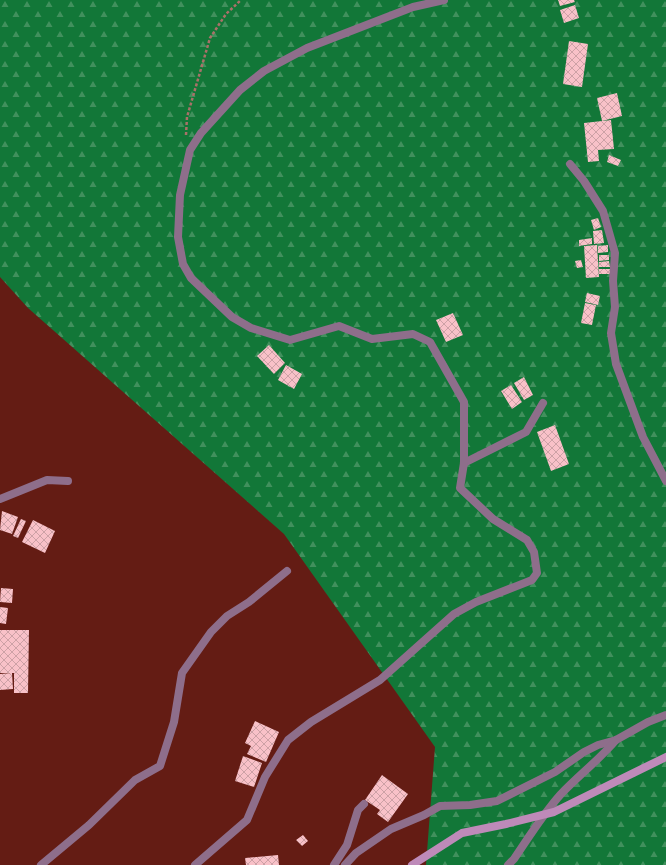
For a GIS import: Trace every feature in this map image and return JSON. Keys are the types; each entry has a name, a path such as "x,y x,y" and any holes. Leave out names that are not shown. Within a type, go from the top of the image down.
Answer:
{"street":[{"path":"195,865 247,820 265,777 288,740 311,722 380,680 454,614 476,602 532,580 537,573 534,552 526,540 493,519 460,488 464,463 464,402 430,342 413,334 372,339 339,326 290,340 251,328 232,317 191,278 183,264 178,237 180,195 190,150 201,133 240,90 264,71 307,48 413,7 444,0"},
{"path":"570,164 584,181 603,211 615,253 613,281 615,307 611,333 616,364 643,437 666,481"},
{"path":"464,463 526,432 543,403"},
{"path":"0,500 46,480 68,481"},
{"path":"41,865 89,826 135,780 160,766 174,722 182,673 210,632 221,621 287,571"},
{"path":"345,865 356,853 391,829 424,816 440,806 470,805 497,801 555,772 584,752 598,745 616,740 648,722 666,715"},
{"path":"508,865 514,859 544,814 562,794 601,758 616,740"},
{"path":"412,865 462,833 554,812 666,757"},
{"path":"334,865 347,845 358,810 364,804"}],"path":[{"path":"185,140 187,117 210,38 226,14 240,0"}],"green space":[{"path":"0,0 666,0 666,865 426,865 435,747 284,534 28,308 0,277"}],"building":[{"path":"558,0 574,0 575,2 560,6"},
{"path":"575,5 579,18 564,23 560,10"},
{"path":"569,41 588,44 582,87 563,84"},
{"path":"617,93 622,116 602,121 597,98"},
{"path":"611,120 614,149 598,150 599,161 588,162 584,123"},
{"path":"609,155 621,160 618,166 607,162"},
{"path":"598,218 601,227 594,230 591,220"},
{"path":"602,230 604,243 594,244 593,231"},
{"path":"592,238 592,244 579,246 579,240"},
{"path":"597,245 599,277 586,278 584,246"},
{"path":"608,245 608,252 598,253 598,246"},
{"path":"599,255 609,255 609,260 599,261"},
{"path":"581,260 583,267 577,268 575,261"},
{"path":"609,261 610,267 599,267 599,262"},
{"path":"599,269 610,269 610,274 599,274"},
{"path":"587,293 600,296 598,305 585,302"},
{"path":"585,303 596,305 592,325 581,323"},
{"path":"453,313 463,335 446,342 436,320"},
{"path":"269,345 285,363 274,374 257,356"},
{"path":"286,365 302,374 294,389 278,380"},
{"path":"524,377 533,395 524,400 514,383"},
{"path":"511,385 522,402 512,409 501,391"},
{"path":"555,425 569,464 551,471 537,432"},
{"path":"2,511 18,517 12,534 0,530"},
{"path":"21,519 26,521 18,538 13,536"},
{"path":"33,520 55,531 45,553 22,542"},
{"path":"1,588 13,589 12,603 0,602"},
{"path":"0,607 8,608 6,624 0,623"},
{"path":"0,630 29,630 28,693 14,693 14,673 12,673 13,689 0,690 0,674 11,673 0,673"},
{"path":"255,721 279,732 266,762 247,754 251,746 245,743"},
{"path":"243,756 262,763 254,787 235,781"},
{"path":"382,775 408,794 388,822 377,814 380,810 365,800"},
{"path":"303,835 308,841 302,846 296,840"},
{"path":"278,855 279,865 246,865 245,858"}]}
